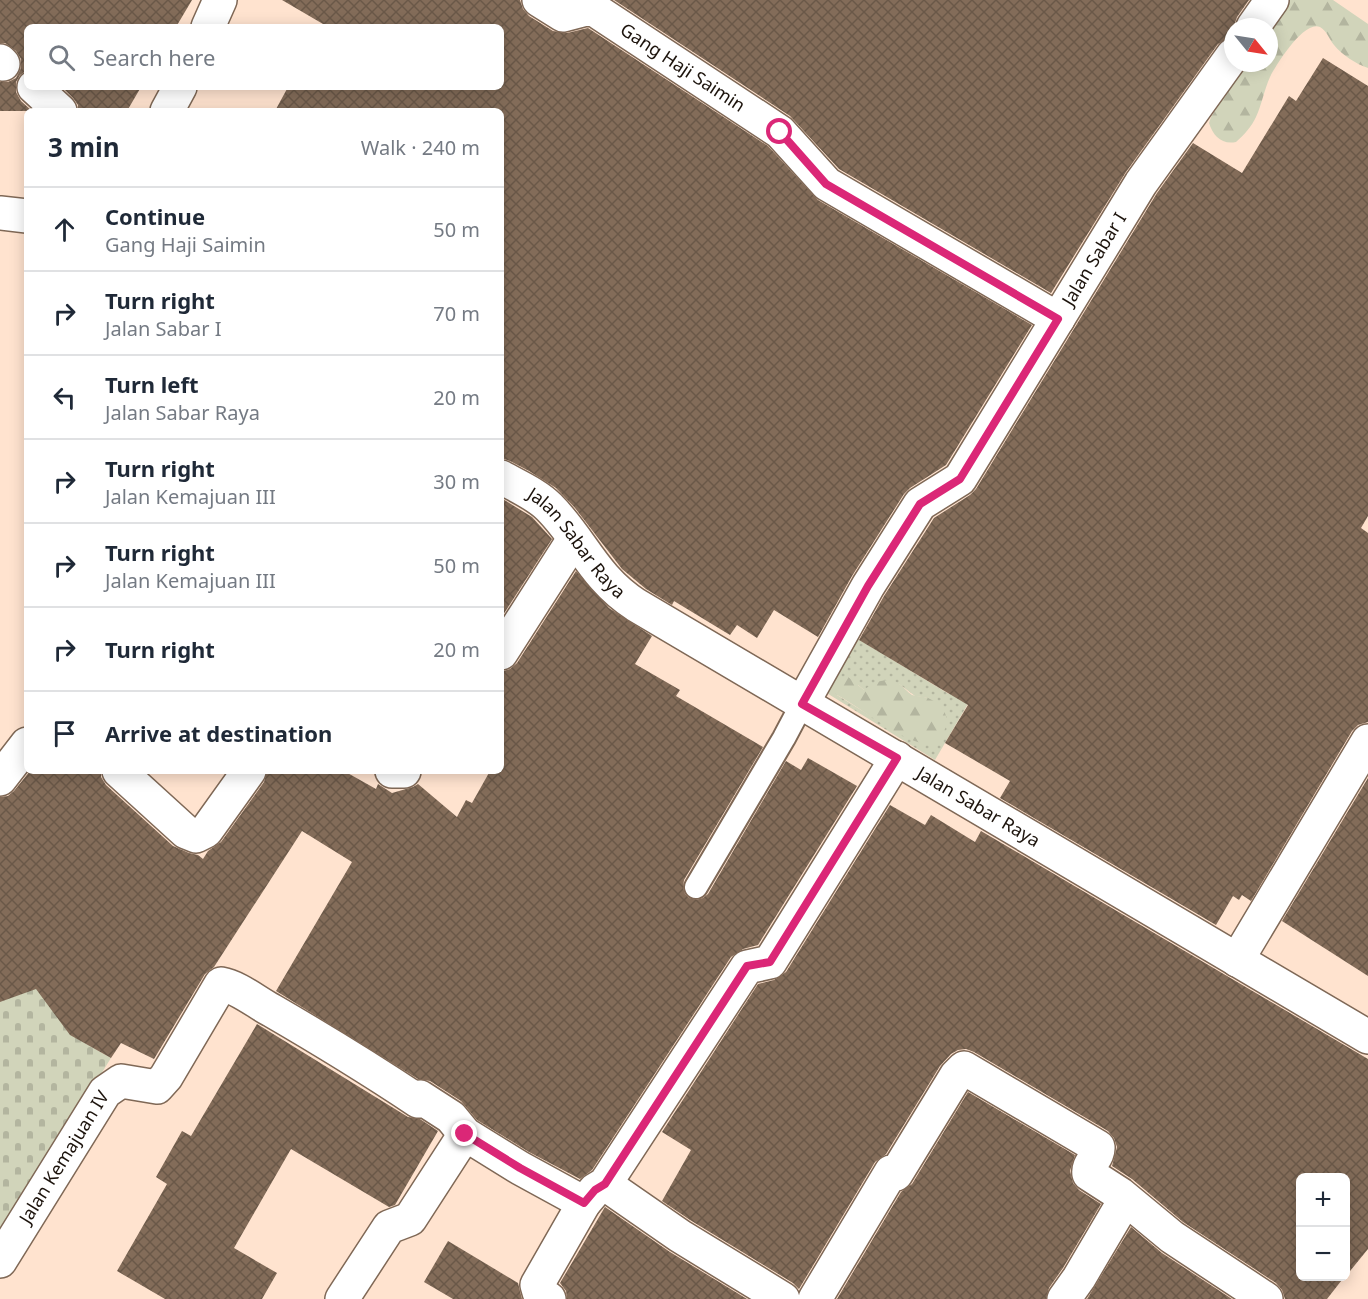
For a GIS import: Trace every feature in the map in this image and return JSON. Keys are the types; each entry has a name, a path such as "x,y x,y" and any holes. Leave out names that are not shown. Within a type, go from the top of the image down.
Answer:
{"street":[{"path":"209,24 220,0"},
{"name":"Gang Haji Saimin","path":"539,0 563,15 586,9 595,10 780,132 826,184 1058,319"},
{"path":"1259,18 1272,0"},
{"name":"Jalan Sabar I","path":"802,704 868,586 920,504 960,479 1141,183 1224,68"},
{"path":"37,90 57,108"},
{"path":"169,108 178,90"},
{"path":"0,213 24,216"},
{"name":"Jalan Sabar Raya","path":"504,479 545,503 605,580 619,594 1368,1036"},
{"path":"504,648 574,539"},
{"path":"1237,960 1368,741"},
{"path":"0,779 24,748"},
{"path":"549,1299 539,1292 537,1285 594,1193 747,966 770,962 897,758"},
{"path":"122,774 186,832 196,837 206,831 247,774"},
{"name":"Jalan Kemajuan IV","path":"0,1261 105,1092 121,1081 157,1087 166,1077 221,984 376,1073 418,1101 420,1097 451,1117 465,1134"},
{"path":"815,1299 891,1172 896,1174 956,1076 964,1068 1098,1147 1098,1154 1089,1168 1089,1174 1112,1189 1172,1237 1266,1299"},
{"path":"342,1299 389,1227 410,1219 465,1134 520,1168 594,1193 680,1236 783,1299"},
{"path":"1064,1299 1125,1200"}],"lane":[{"path":"696,887 802,704"}],"green space":[{"path":"1289,0 1333,0 1368,24 1368,68 1354,62 1341,52 1320,27 1306,30 1291,45 1278,63 1278,18 1275,18"},
{"path":"1235,72 1273,72 1250,127 1236,142 1231,143 1222,141 1216,136 1209,123 1233,82"},
{"path":"864,609 872,614 858,639 949,694 989,668 935,760 825,692","holes":["899,684 915,696 928,698 898,733 837,695 858,685 864,690"]},
{"path":"847,676 864,690 880,681 894,681 912,695 928,698 938,704 946,715 943,734 933,746 907,738 883,725 830,688 835,678"},
{"path":"43,978 71,1035 111,1058 0,1236 0,993"}],"building":[{"path":"0,0 192,0 178,24 24,24 24,72 16,82 16,92 29,108 24,108 24,111 0,111 0,82 8,82 16,78 21,68 21,59 16,51 5,43 0,43"},
{"path":"282,0 520,0 529,16 553,31 567,33 588,28 768,146 818,200 1032,325 946,465 904,494 852,576 818,637 774,610 757,638 737,625 730,635 674,601 672,605 646,589 622,569 575,508 556,488 504,459 504,108 277,108 286,90 504,90 504,24 323,24"},
{"path":"614,0 1249,0 1237,18 1224,18 1224,40 1218,44 1126,172 1051,293 839,169 790,116"},
{"path":"1323,58 1368,86 1368,516 1361,528 1368,533 1368,722 1358,725 1352,731 1251,901 1242,895 1239,900 1233,896 1216,925 1000,798 1010,781 945,743 968,705 859,640 934,518 976,489 1157,193 1193,143 1242,173 1289,96 1296,101"},
{"path":"65,90 139,90 129,108 78,108 73,98"},
{"path":"504,500 532,517 552,539 504,613"},
{"path":"576,571 609,608 652,636 635,664 680,690 676,696 763,747 684,880 683,887 689,898 696,900 708,894 786,761 801,770 808,758 857,786 758,945 743,949 731,957 592,1170 580,1179 529,1152 477,1120 461,1101 430,1081 418,1079 276,991 352,862 302,831 214,967 205,974 154,1059 121,1043 111,1058 70,1035 36,989 0,1002 0,797 8,796 14,791 28,774 101,774 106,785 173,846 203,859 208,851 221,842 264,782 266,774 349,774 376,789 378,784 392,793 418,784 457,817 466,800 472,803 488,774 504,774 504,671 517,663"},
{"path":"1368,778 1368,976 1282,921"},
{"path":"890,805 925,825 931,815 975,842 981,831 1368,1059 1368,1249 1350,1271 1350,1173 1296,1173 1296,1281 1341,1281 1327,1299 1285,1299 1276,1283 1183,1222 1132,1179 1112,1166 1117,1147 1108,1131 966,1049 951,1054 940,1066 886,1154 875,1162 799,1289 793,1283 662,1201 691,1150 662,1132 758,984 774,980 786,972"},
{"path":"257,1024 408,1117 420,1119 438,1131 395,1205 389,1207 291,1149 234,1248 277,1273 262,1299 165,1299 117,1271 167,1184 156,1177 182,1131 191,1136"},
{"path":"968,1092 1075,1155 1070,1171 1073,1183 1079,1190 1101,1204 1049,1288 1046,1299 837,1299 901,1192 912,1184"},
{"path":"605,1207 670,1252 747,1299 567,1299 566,1291 560,1283"},
{"path":"1131,1227 1162,1253 1232,1299 1087,1299"},
{"path":"448,1241 518,1283 522,1299 453,1299 424,1282"}],"route":[{"path":"465,1134 520,1168 584,1203 595,1190 605,1184 747,966 770,962 897,758 802,704 868,586 920,504 960,479 1058,319 826,184 801,153 780,132"}]}
